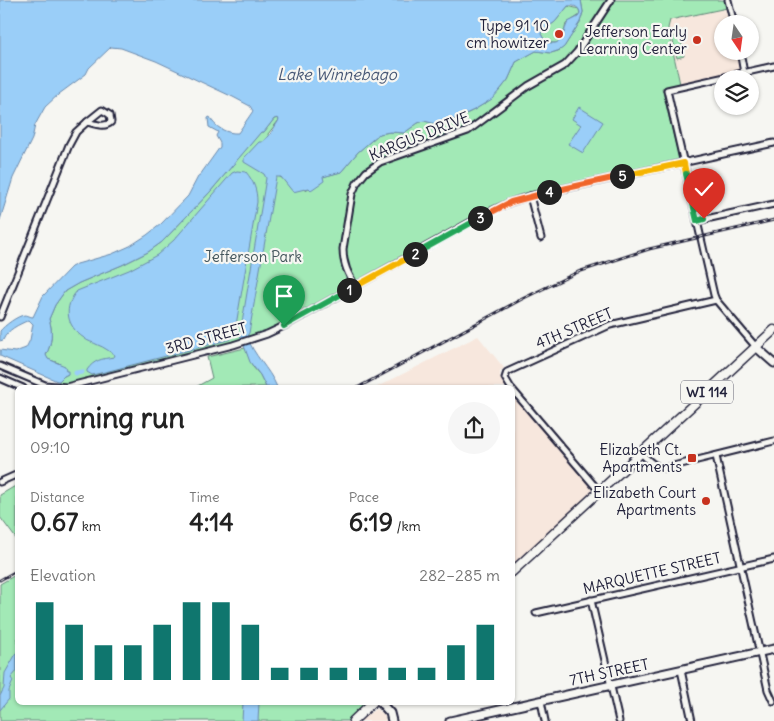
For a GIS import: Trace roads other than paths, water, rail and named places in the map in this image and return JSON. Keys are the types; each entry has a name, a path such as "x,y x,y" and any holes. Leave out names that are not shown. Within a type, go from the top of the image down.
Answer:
{"main road":[{"name":"WI 114","path":"515,569 774,330"},
{"path":"353,721 370,705"}],"street":[{"name":"KARGUS DRIVE","path":"356,287 346,270 343,249 352,194 357,183 366,172 380,162 468,132 528,86 565,65 578,52 611,0"},
{"path":"729,0 732,15"},
{"path":"754,70 774,66"},
{"path":"714,79 667,90 716,300 756,347 774,363"},
{"path":"0,317 69,144 76,132 87,122"},
{"name":"3RD STREET","path":"79,385 249,341 284,326 489,212 511,202 530,196 774,143"},
{"path":"530,196 541,238"},
{"path":"697,221 774,204"},
{"name":"4TH STREET","path":"510,385 504,375 510,369 610,324 716,300"},
{"name":"3RD STREET","path":"0,366 38,383 48,385"},
{"path":"0,378 16,385"},
{"path":"515,392 599,491"},
{"path":"640,453 660,468 665,468 774,441"},
{"path":"716,456 759,652 768,690 773,701"},
{"path":"0,482 15,475"},
{"name":"MARQUETTE STREET","path":"536,613 774,559"},
{"path":"591,600 619,721"},
{"name":"7TH STREET","path":"450,721 469,719 774,649"},
{"path":"681,670 692,721"},
{"path":"541,701 545,721"},
{"path":"382,705 391,717 387,721"}],"water":[{"name":"Lake Winnebago","path":"0,0 581,0 583,12 580,22 564,47 551,53 536,51 516,62 508,80 500,90 492,99 474,110 444,124 424,121 404,133 390,132 379,134 358,152 341,172 323,177 324,181 311,190 309,188 293,192 281,177 276,177 247,336 276,385 265,385 250,362 240,335 266,178 264,174 244,162 244,158 259,142 262,142 269,136 279,120 278,118 274,119 264,132 261,132 210,192 162,242 148,252 65,291 55,305 49,319 51,337 46,355 48,359 65,366 66,371 68,371 68,374 59,381 0,356 0,350 15,352 26,348 30,340 33,324 29,320 14,328 0,341 0,331 19,317 25,315 33,317 43,296 71,267 112,254 130,246 161,224 188,196 199,175 220,147 216,136 218,132 209,127 208,118 210,117 221,129 238,133 253,111 250,106 233,97 156,61 121,48 111,47 89,68 86,74 45,107 35,125 32,139 13,178 0,220","holes":["568,6 576,7 580,14 568,22 561,39 556,43 545,41 541,34 542,31 555,22"]},
{"path":"579,107 603,122 583,153 568,144 581,125 572,119"},
{"path":"237,171 246,172 251,179 256,190 257,202 235,331 231,339 92,375 87,372 95,362 114,357 115,355 86,339 73,328 68,316 68,310 77,291 129,270 157,255 174,240 232,173"},
{"path":"15,656 15,673 11,678 13,681 9,691 9,699 0,710 0,696 4,688 5,673"},
{"path":"243,705 259,705 258,721 242,721"}],"waterway":[{"path":"76,373 82,372"}],"railway":[{"path":"363,385 522,299 578,272 649,249 774,220"},
{"path":"0,580 15,572"}],"place":[{"name":"Type 91 10 cm howitzer","path":"559,34"},
{"name":"Jefferson Early Learning Center","path":"697,40"},
{"name":"Elizabeth Ct. Apartments","path":"692,458"},
{"name":"Elizabeth Court Apartments","path":"706,501"}],"park label":[{"name":"Jefferson Park","path":"253,256"}]}
